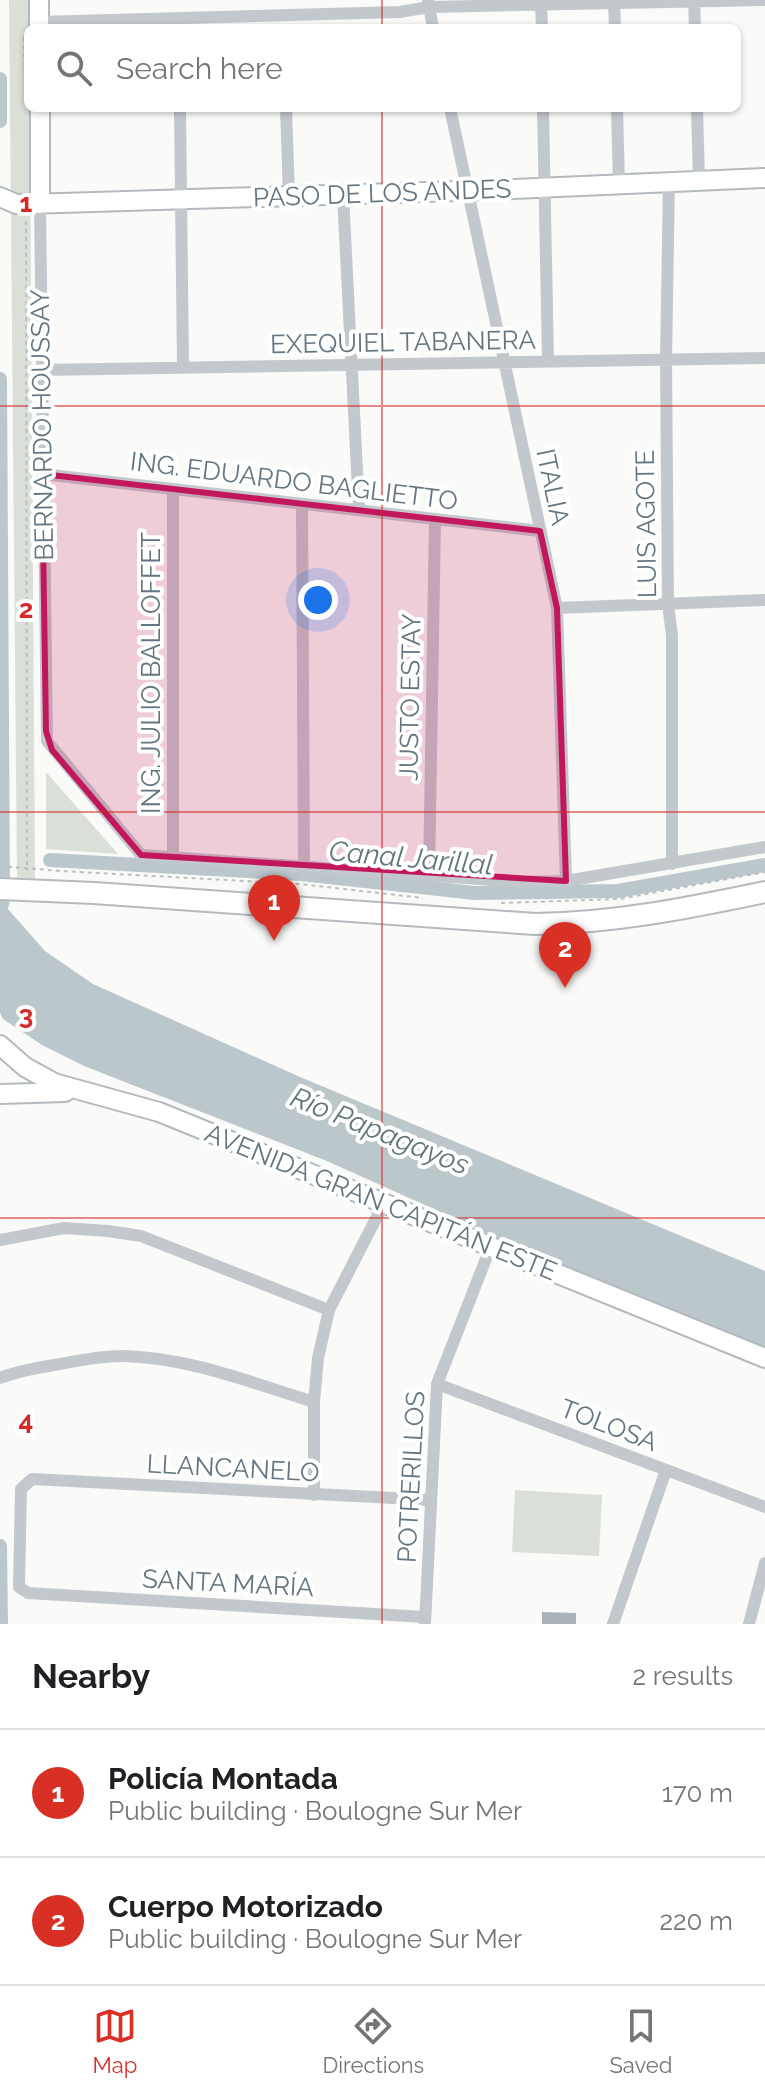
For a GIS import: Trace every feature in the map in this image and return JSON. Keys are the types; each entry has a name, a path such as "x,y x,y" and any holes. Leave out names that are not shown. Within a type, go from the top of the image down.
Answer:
{"main road":[{"path":"0,889 535,924 628,918 765,892"}],"street":[{"path":"35,24 39,0"},
{"path":"143,24 283,22 400,12 428,4 765,0"},
{"path":"694,1 695,24"},
{"path":"428,4 432,24"},
{"path":"614,4 615,24"},
{"path":"541,5 542,24"},
{"name":"BERNARDO HOUSSAY","path":"32,112 20,202 41,370 47,741 141,855 173,857"},
{"path":"180,112 183,368"},
{"path":"286,112 289,196"},
{"name":"ITALIA","path":"451,112 557,608 566,881"},
{"path":"543,112 548,361"},
{"path":"617,112 619,184"},
{"path":"697,112 699,181"},
{"name":"PASO DE LOS ANDES","path":"20,202 468,191 765,178"},
{"name":"LUIS AGOTE","path":"669,182 666,359 668,605 672,635 672,864"},
{"path":"343,195 359,510"},
{"name":"EXEQUIEL TABANERA","path":"41,370 765,358"},
{"name":"ING. EDUARDO BAGLIETTO","path":"42,474 540,531"},
{"name":"ING. JULIO BALLOFFET","path":"173,489 173,857"},
{"path":"302,504 304,866"},
{"name":"JUSTO ESTAY","path":"429,876 435,519"},
{"path":"557,608 765,600"},
{"path":"173,857 522,882 566,881 765,847"},
{"name":"AVENIDA GRAN CAPITÁN ESTE","path":"1,1049 40,1076 80,1092 159,1112 765,1358"},
{"path":"0,1094 80,1092"},
{"path":"314,1495 314,1402 318,1358 329,1310 384,1203"},
{"path":"0,1240 64,1228 141,1236 329,1310"},
{"name":"POTRERILLOS","path":"425,1620 437,1384 491,1246"},
{"path":"0,1378 16,1372 82,1360 119,1356 149,1358 180,1362 314,1402"},
{"name":"TOLOSA","path":"437,1384 765,1507"},
{"path":"613,1624 666,1470"},
{"name":"LLANCANELO","path":"28,1593 19,1587 21,1489 32,1479 431,1500"},
{"path":"749,1624 765,1563"},
{"name":"SANTA MARÍA","path":"28,1593 425,1620"},
{"path":"306,1624 307,1610"}],"path":[{"path":"20,202 28,890"},
{"path":"0,866 25,867"}],"highlighted area":[{"path":"42,474 540,531 557,608 566,881 141,855 52,750 46,731"}],"shaded area":[{"path":"9,0 29,0 29,24 24,24 24,112 30,112 35,879 17,878"},
{"path":"46,772 118,854 46,849"},
{"path":"515,1490 602,1495 599,1556 512,1552"}],"water":[{"name":"Río Papagayos","path":"0,908 7,908 45,951 93,984 300,1077 765,1271 765,1350 487,1233 327,1161 84,1066 42,1045 3,1019 0,1013"}],"building":[{"path":"542,1612 576,1613 576,1624 542,1624"}],"waterway":[{"path":"0,79 0,121"},
{"path":"0,379 3,899 0,913"},
{"name":"Canal Jarillal","path":"50,860 301,874 475,893 618,891 765,865"},
{"path":"0,1546 1,1624"}],"place":[{"name":"Policía Montada","path":"274,941"},
{"name":"Cuerpo Motorizado","path":"565,988"}]}
